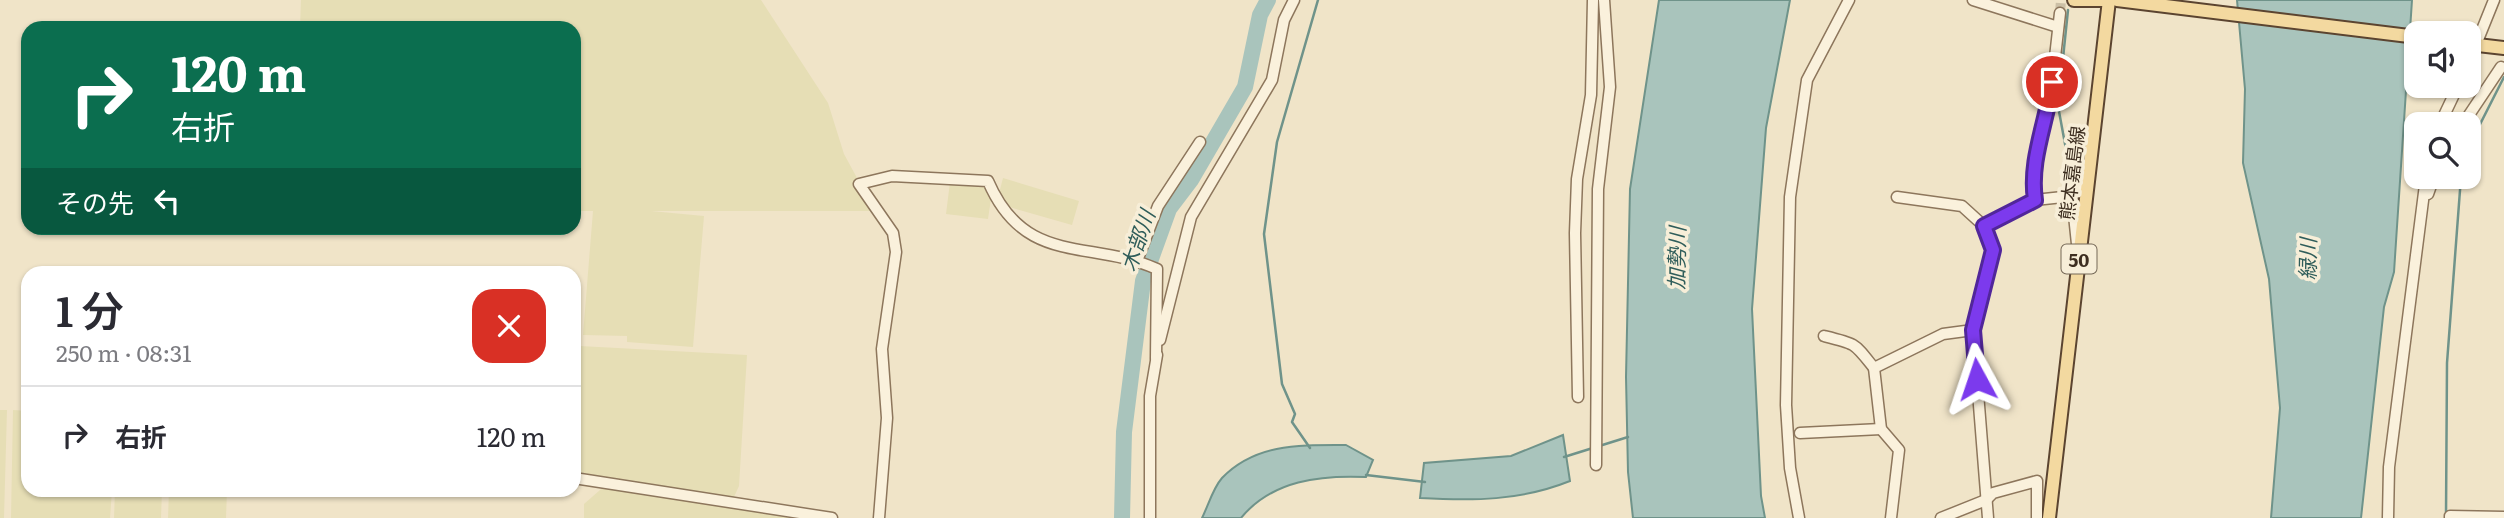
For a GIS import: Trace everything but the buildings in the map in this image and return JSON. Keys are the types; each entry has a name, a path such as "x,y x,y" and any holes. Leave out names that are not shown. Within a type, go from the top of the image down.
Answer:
{"main road":[{"path":"2074,0 2106,0"},
{"name":"熊本嘉島線","path":"2049,518 2091,171 2106,0"},
{"path":"2124,1 2404,35"},
{"path":"2481,45 2504,48"}],"street":[{"path":"1150,518 1150,396 1156,358 1191,217 1272,80 1284,20 1294,0"},
{"path":"1578,397 1575,233 1577,179 1591,95 1593,0"},
{"path":"1596,465 1598,189 1610,87 1604,0"},
{"path":"1799,518 1790,468 1786,405 1790,197 1807,79 1849,0"},
{"path":"1973,0 2058,27"},
{"path":"2481,27 2494,0"},
{"path":"2035,200 2033,169 2049,110 2060,13"},
{"path":"2471,112 2501,67"},
{"path":"1139,262 1158,206 1200,142"},
{"path":"2079,261 2072,197 2091,171"},
{"path":"879,518 887,418 881,349 896,252 893,233 859,184 892,176 988,181 998,204 1020,228 1036,239 1081,252 1139,262 1157,270 1156,358"},
{"path":"2388,518 2389,467 2424,189"},
{"path":"2420,218 2430,189"},
{"path":"1897,197 1962,206 1984,226 1993,250 1973,330 1988,518"},
{"path":"1984,226 2035,200 2072,197"},
{"path":"1874,368 1943,334 1973,330"},
{"path":"1824,336 1855,345 1864,351 1874,368 1881,429 1899,450 1891,518"},
{"path":"1800,433 1881,429"},
{"path":"581,479 832,518"},
{"path":"1941,518 1986,500 1993,493 2037,481 2037,518"},
{"path":"2450,518 2504,517"}],"shaded area":[{"path":"301,0 761,0 828,103 844,154 875,211 651,211 704,216 693,347 627,342 627,336 583,335 593,211 581,211 581,21 300,21"},
{"path":"1003,178 1079,201 1072,225 1002,205 998,197"},
{"path":"950,182 985,187 985,191 992,192 988,219 946,214"},
{"path":"581,346 747,355 739,486 733,499 832,518 584,518 584,504 608,483 657,490 581,472"},
{"path":"0,410 7,410 4,518 0,518"},
{"path":"13,410 21,411 21,497 112,497 110,518 11,518"},
{"path":"115,497 162,497 161,518 114,518"},
{"path":"169,497 227,497 226,518 168,518"}],"water":[{"name":"加勢川","path":"1659,0 1790,0 1766,128 1752,309 1761,496 1765,518 1633,518 1628,472 1626,377 1630,189"},
{"name":"緑川","path":"2237,0 2412,0 2411,21 2404,21 2406,98 2394,272 2384,307 2361,518 2271,518 2280,408 2269,279 2243,163 2245,89"},
{"path":"1563,435 1570,481 1515,496 1420,498 1424,463 1511,456"},
{"path":"1346,445 1373,460 1366,477 1332,477 1298,482 1267,495 1241,518 1202,518 1222,478 1249,458 1280,448"}],"waterway":[{"name":"木部川","path":"1122,518 1124,432 1143,281 1169,209 1191,180 1245,87 1260,15 1268,0"},
{"path":"1310,448 1292,422 1295,414 1282,384 1264,234 1277,142 1318,0"},
{"path":"2068,10 2058,106 2068,160"},
{"path":"2481,122 2504,77"},
{"path":"2446,515 2447,363 2460,189"},
{"path":"1564,457 1628,437"},
{"path":"1366,475 1425,482"}],"tunnel":[{"path":"2060,13 2061,0"}],"route":[{"path":"1977,379 1973,330 1983,301 1993,250 1984,226 2035,200 2033,169 2049,110 2052,82"}]}
